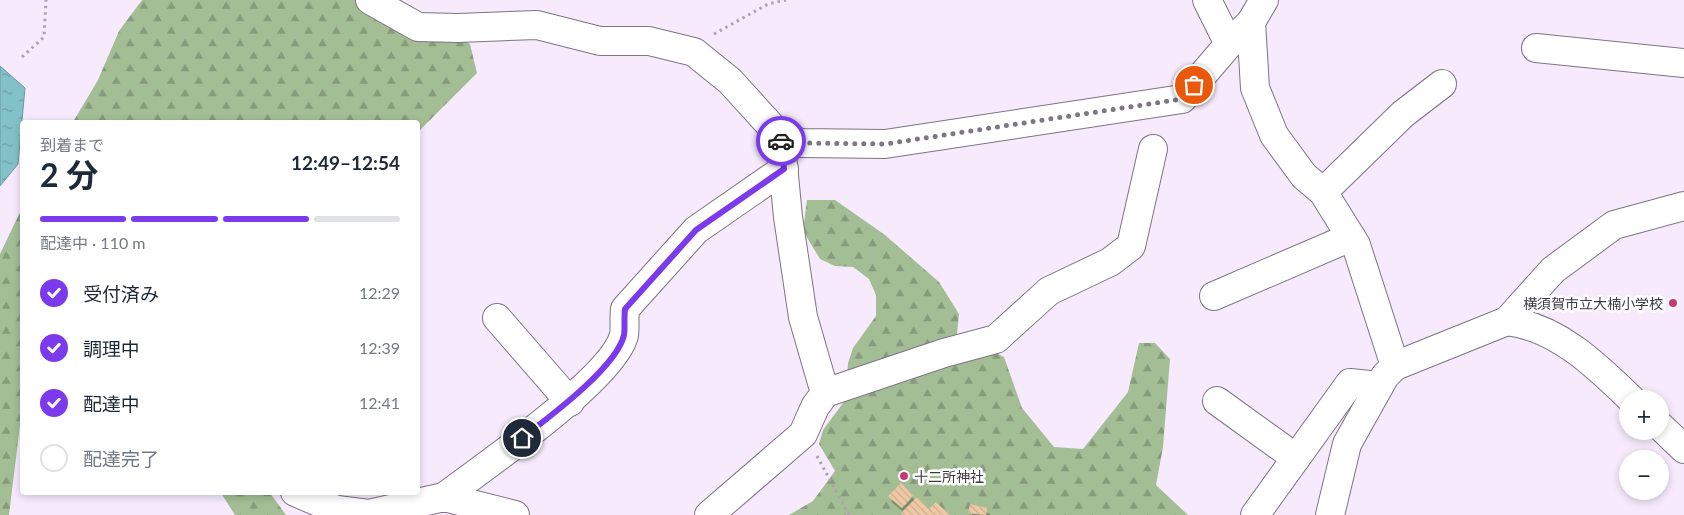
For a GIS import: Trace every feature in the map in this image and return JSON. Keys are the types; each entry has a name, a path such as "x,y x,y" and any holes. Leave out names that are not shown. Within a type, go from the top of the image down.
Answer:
{"street":[{"path":"370,0 418,27 458,28 537,25 600,41 649,41 694,52 730,81 780,136 801,143 885,144 1182,99 1258,11"},
{"path":"1207,0 1229,44"},
{"path":"1258,11 1255,88 1274,135 1304,176 1323,192 1356,244 1387,376 1348,444 1330,515"},
{"path":"1536,48 1684,63"},
{"path":"1323,192 1403,114 1442,84"},
{"path":"780,136 803,317 825,393"},
{"path":"709,515 803,434 815,407 825,393 944,353 996,339 1049,291 1110,262 1131,246 1153,149"},
{"path":"302,495 337,510 369,514 444,497 570,402 615,354 624,334 622,324 625,309 696,230 784,169"},
{"path":"1255,515 1350,384 1387,376 1507,321 1553,270 1614,224 1684,206"},
{"path":"1214,296 1351,237"},
{"path":"497,318 570,402"},
{"path":"1507,321 1529,324 1548,332 1600,369 1622,390"},
{"path":"1217,401 1296,458"},
{"path":"1669,435 1684,449"},
{"path":"444,497 515,515"}],"path":[{"path":"22,57 44,37 46,0"},
{"path":"686,50 768,4 786,0"},
{"path":"803,434 849,515"}],"green space":[{"path":"142,0 401,0 404,5 470,44 477,73 420,130 420,120 74,120 98,80 119,31"},
{"path":"807,200 835,200 885,235 939,282 959,314 957,334 1004,357 1022,408 1054,447 1083,449 1128,392 1139,343 1155,343 1170,359 1163,447 1156,485 1188,515 789,515 813,501 835,471 819,444 823,430 846,399 848,363 853,348 876,316 876,295 869,279 853,267 835,266 820,259 803,231"},
{"path":"20,212 20,425 9,515 0,515 0,254"},
{"path":"222,495 271,495 286,515 235,515"}],"water":[{"path":"0,66 25,88 22,120 20,120 18,164 0,186"}],"building":[{"path":"901,483 913,496 902,508 888,496"},
{"path":"917,497 929,509 936,502 950,515 902,515 901,513"},
{"path":"970,504 987,508 986,515 968,513"}],"way so far":[{"path":"781,141 780,136 801,143 885,144 1182,99 1194,85"}],"place":[{"name":"横須賀市立大楠小学校","path":"1673,303"},
{"name":"十二所神社","path":"904,476"}],"route":[{"path":"522,438 570,402 615,354 624,334 622,324 625,309 696,230 784,169 781,141"}]}
